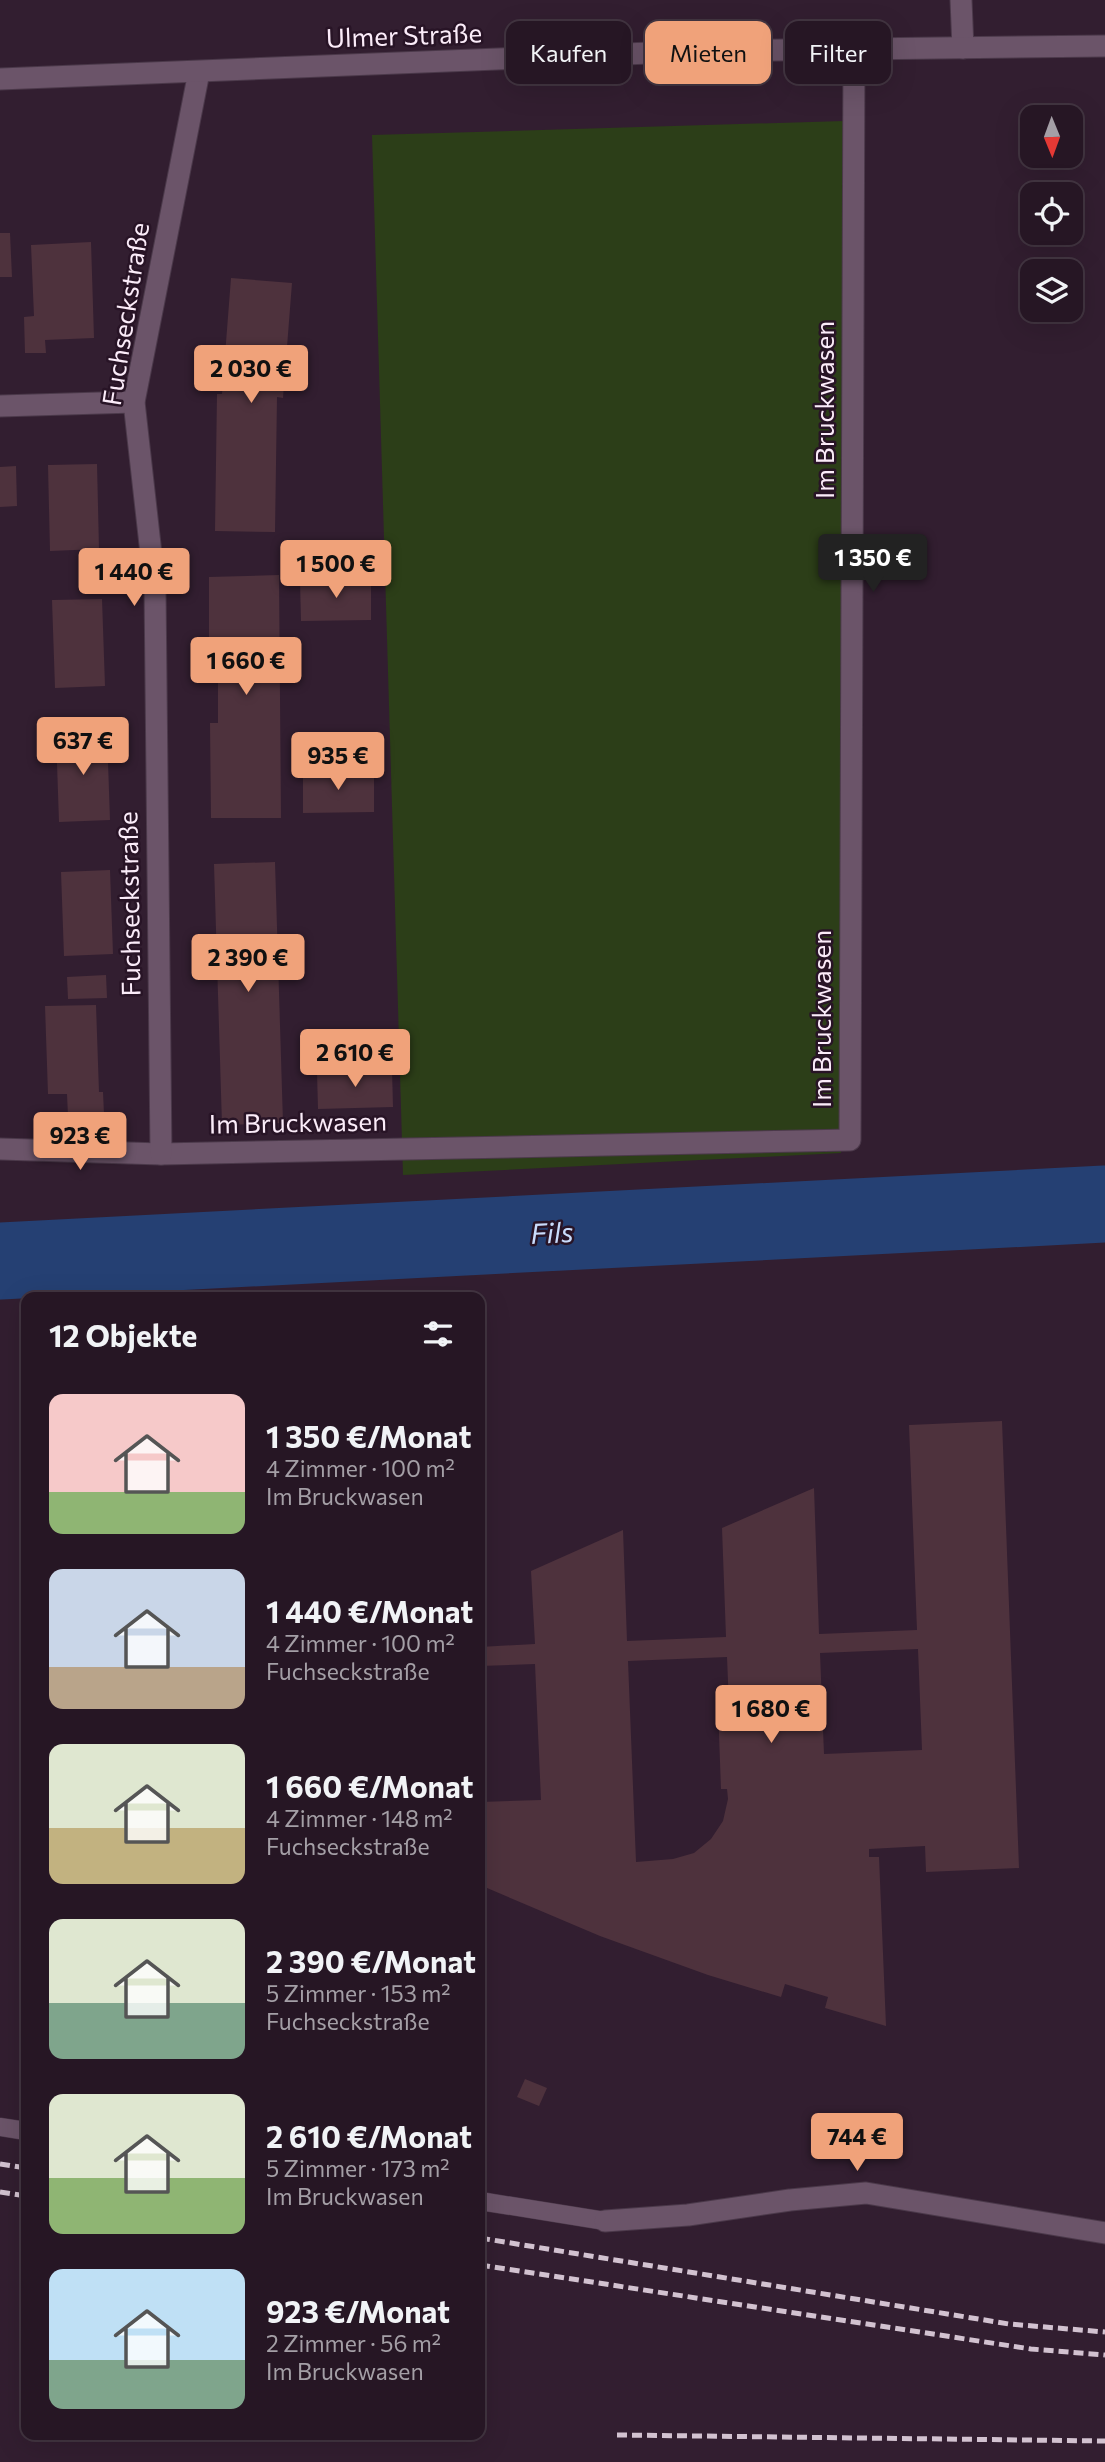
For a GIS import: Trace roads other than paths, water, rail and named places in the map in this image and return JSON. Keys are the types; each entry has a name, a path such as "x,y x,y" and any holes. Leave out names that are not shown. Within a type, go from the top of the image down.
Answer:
{"street":[{"path":"961,0 963,48"},
{"name":"Ulmer Straße","path":"891,49 1105,46"},
{"name":"Ulmer Straße","path":"0,79 785,50"},
{"name":"Fuchseckstraße","path":"161,1154 155,589 134,402 200,72"},
{"name":"Im Bruckwasen","path":"0,1149 161,1154 850,1139 855,84"},
{"path":"0,406 134,402"},
{"path":"605,2221 688,2215 790,2200 866,2193 1105,2232"}],"lane":[{"path":"0,2127 21,2130"},
{"path":"485,2202 605,2221"}],"waterway":[{"name":"Fils","path":"0,1261 1105,1204"}],"railway":[{"path":"0,2164 21,2167"},
{"path":"0,2192 21,2195"},
{"path":"485,2239 1009,2324 1105,2332"},
{"path":"485,2266 1031,2349 1105,2355"},
{"path":"617,2435 1105,2441"}]}
